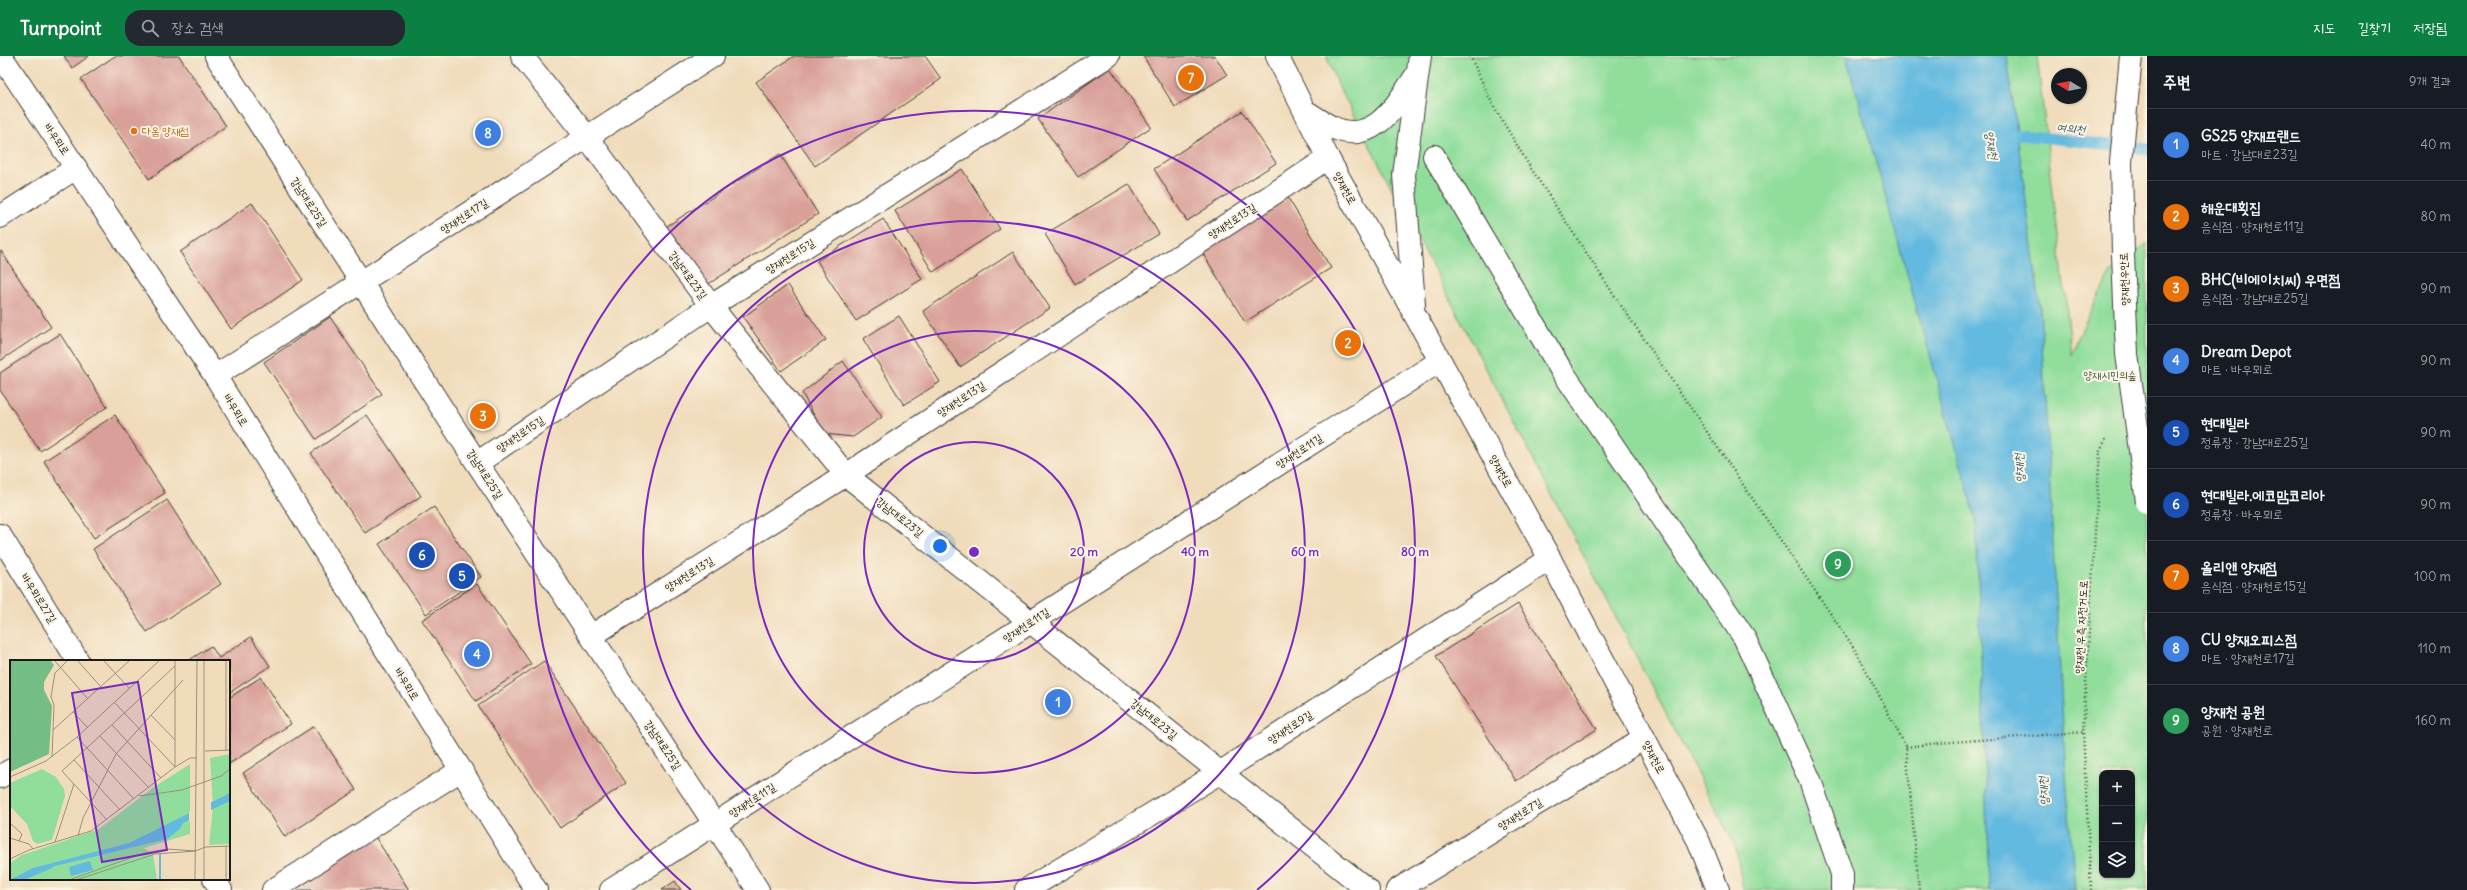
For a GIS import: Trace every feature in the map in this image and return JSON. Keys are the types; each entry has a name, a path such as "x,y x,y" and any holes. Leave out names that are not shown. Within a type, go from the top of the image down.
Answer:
{"street":[{"name":"바우뫼로","path":"1,56 215,376 536,890"},
{"name":"강남대로25길","path":"216,56 477,463 758,890"},
{"name":"강남대로23길","path":"522,56 587,137 711,306 846,475 1368,890"},
{"name":"양재천로17길","path":"215,376 713,56"},
{"name":"양재천로15길","path":"477,463 711,306 1108,56"},
{"name":"양재천로","path":"1277,56 1328,158 1550,558 1699,842 1718,890"},
{"name":"양재천우안로","path":"2131,56 2121,162 2124,277 2127,354 2147,502"},
{"path":"1305,111 1333,128 1353,133 1372,128 1388,116 1419,64"},
{"path":"1415,315 1407,229 1404,175 1419,64"},
{"path":"1434,156 1560,368 1744,637 1810,780 1842,874 1842,890"},
{"name":"양재천로13길","path":"591,636 846,475 1328,158"},
{"path":"0,217 76,168"},
{"name":"양재천로11길","path":"611,890 1440,361"},
{"name":"바우뫼로27길","path":"0,535 77,660"},
{"name":"양재천로9길","path":"1026,890 1221,772 1550,558"},
{"name":"양재천로7길","path":"1397,890 1644,738"},
{"path":"273,890 460,770"},
{"path":"0,777 10,771"},
{"path":"215,880 221,890"}],"path":[{"path":"1470,56 1492,105 1530,167 1614,295 1856,651 1906,747 1920,890"},
{"name":"양재천 우측 자전거도로","path":"2091,890 2083,732 2100,450 2110,433"},
{"path":"1906,747 2083,732"}],"green space":[{"name":"양재시민의숲","path":"1326,56 2037,56 2072,355 2079,335 2110,273 2147,243 2147,890 1743,890 1736,848 1337,83"}],"water":[{"name":"양재천","path":"1846,56 2007,56 2040,307 2065,761 2075,890 1989,890 1976,519"}],"building":[{"path":"64,56 89,56 72,68"},
{"path":"115,56 179,56 226,126 149,179 81,79"},
{"path":"794,56 925,56 941,79 815,166 756,82"},
{"path":"1143,56 1215,56 1227,75 1175,107"},
{"path":"1110,68 1151,127 1078,177 1038,119"},
{"path":"1242,111 1276,163 1187,221 1154,169"},
{"path":"780,154 818,214 702,288 664,228"},
{"path":"962,169 1000,229 933,272 895,211"},
{"path":"1129,184 1159,234 1075,284 1045,234"},
{"path":"1288,198 1331,268 1245,322 1202,252"},
{"path":"252,203 303,280 231,329 180,252"},
{"path":"883,219 922,279 856,321 817,261"},
{"path":"1,251 51,327 0,361 0,252"},
{"path":"1013,252 1050,308 960,367 923,311"},
{"path":"788,285 826,340 781,371 743,317"},
{"path":"899,316 940,382 904,405 863,339"},
{"path":"330,317 382,394 316,439 264,362"},
{"path":"60,334 107,407 40,451 0,390 0,373"},
{"path":"843,361 882,417 853,437 824,434 802,393"},
{"path":"115,415 165,493 94,538 44,461"},
{"path":"367,415 421,496 365,533 311,453"},
{"path":"167,500 221,584 147,632 93,549"},
{"path":"434,507 481,577 426,614 379,544"},
{"path":"477,584 531,664 476,701 422,620"},
{"path":"1518,604 1597,729 1516,781 1436,656"},
{"path":"251,637 270,666 230,692 230,660 190,660 211,646 219,658"},
{"path":"544,661 626,783 560,828 478,706"},
{"path":"261,677 291,724 230,763 230,697"},
{"path":"314,726 356,790 285,837 243,773"},
{"path":"374,835 409,890 298,890 295,886"},
{"path":"675,881 681,890 662,890"}],"waterway":[{"name":"여의천","path":"2003,133 2147,149"}],"place":[{"name":"올리앤 양재점","path":"1191,78"},
{"name":"다옴 양재점","path":"134,131"},
{"name":"CU 양재오피스점","path":"488,133"},
{"name":"해운대횟집","path":"1348,343"},
{"name":"BHC(비에이치씨) 우면점","path":"483,416"},
{"name":"현대빌라.에코맘코리아","path":"422,555"},
{"name":"양재천 공원","path":"1838,564"},
{"name":"현대빌라","path":"462,576"},
{"name":"Dream Depot","path":"477,654"},
{"name":"GS25 양재프랜드","path":"1058,702"}]}
